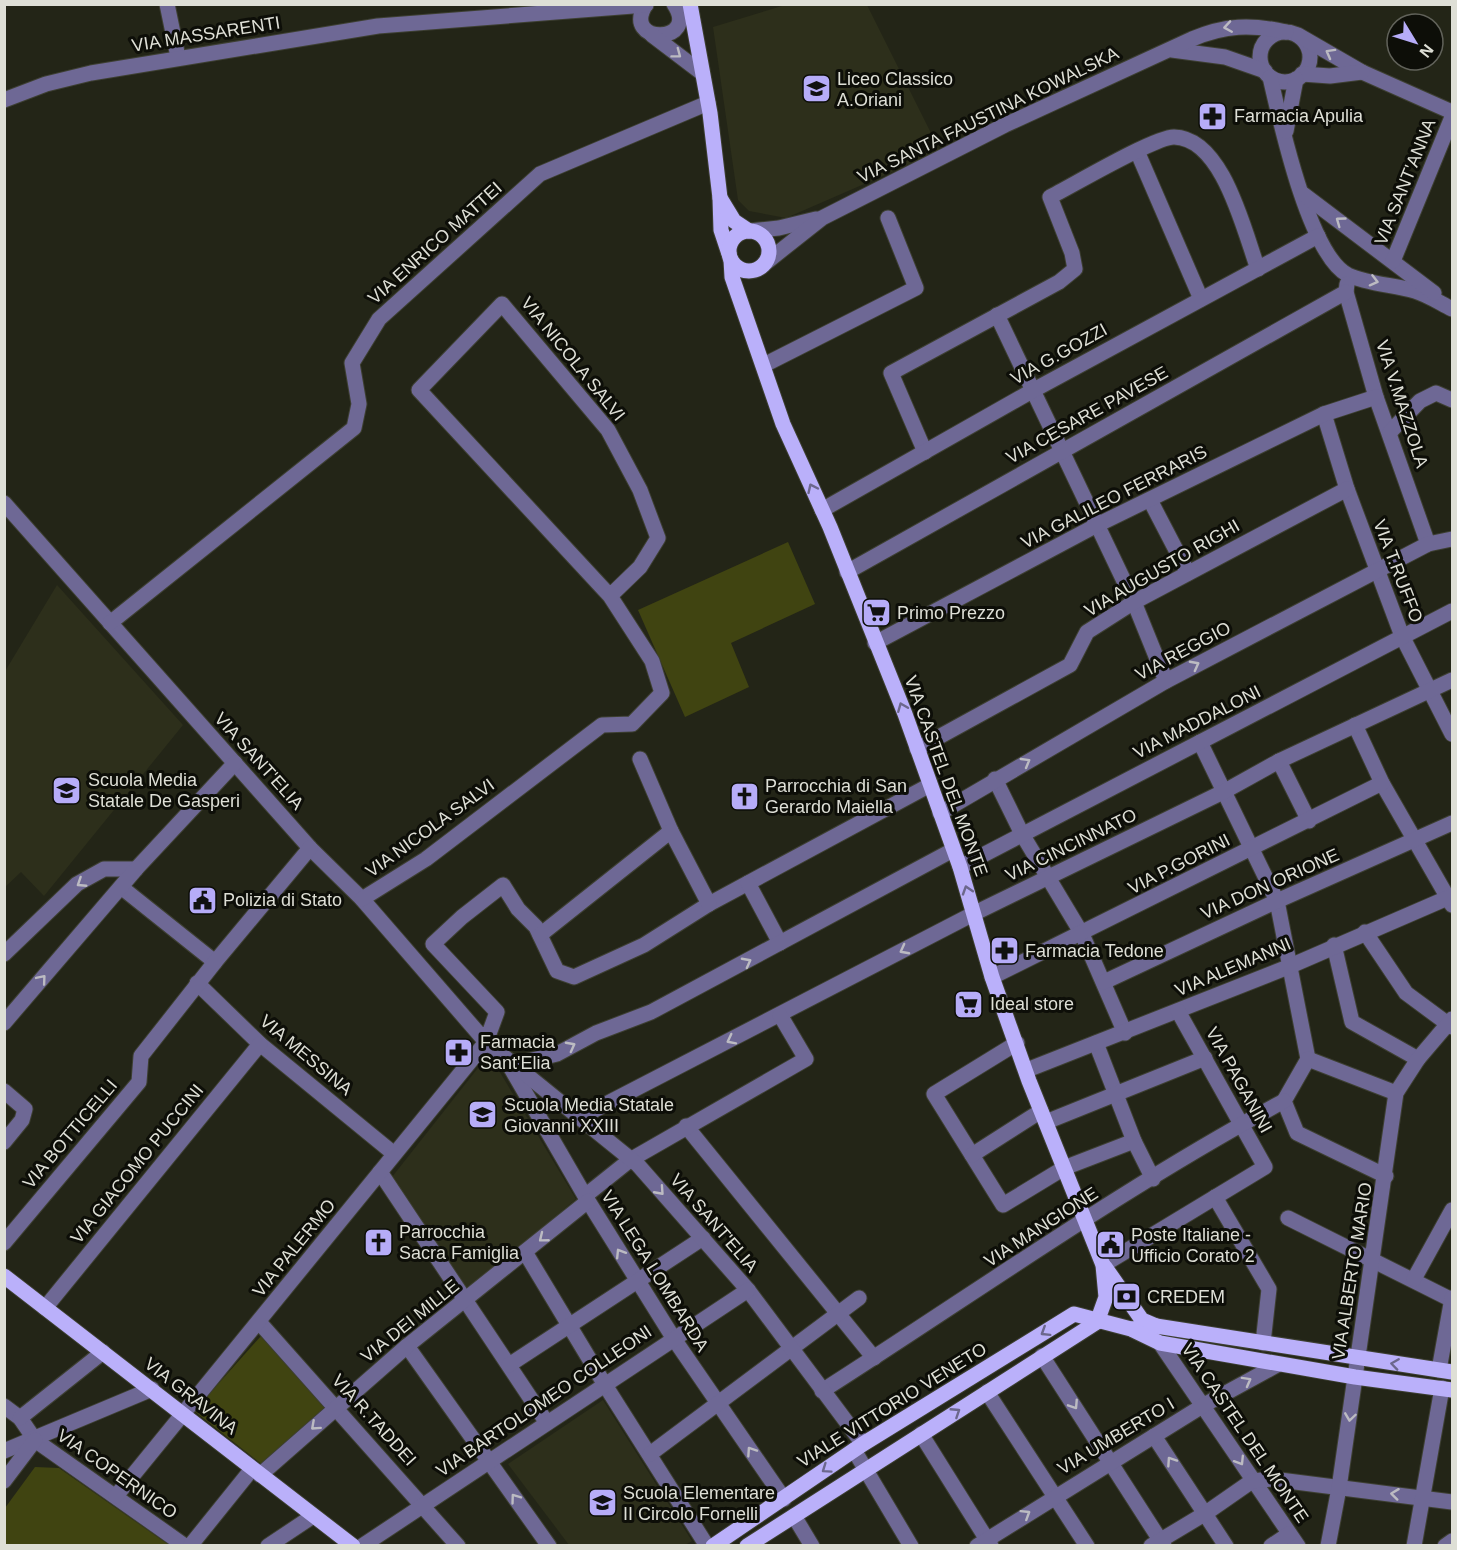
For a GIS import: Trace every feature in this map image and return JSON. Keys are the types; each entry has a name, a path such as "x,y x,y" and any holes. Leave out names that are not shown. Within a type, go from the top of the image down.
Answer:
{"main road":[{"name":"VIA CASTEL DEL MONTE","path":"681,7 702,73 708,103 720,198 721,230 730,257 732,277 743,303 783,424 822,510 917,749 960,867 992,977 1064,1168 1103,1265 1143,1325"},
{"name":"VIA CASTEL DEL MONTE","path":"720,198 730,216 766,241 769,253 744,293 743,303"},
{"path":"749,231 742,233 732,241 730,257 740,269 760,267"},
{"name":"VIA CASTEL DEL MONTE","path":"1097,1322 1106,1297 1103,1265"},
{"name":"VIA GRAVINA","path":"4,1276 353,1545"},
{"name":"VIALE VITTORIO VENETO","path":"713,1545 859,1447 1074,1314 1097,1322 1143,1325 1446,1371"},
{"path":"747,1545 865,1472 1097,1322"},
{"name":"VIALE VITTORIO VENETO","path":"1143,1325 1160,1343 1277,1365 1447,1389"}],"street":[{"path":"167,4 178,57"},
{"path":"646,5 641,16 648,32"},
{"name":"VIA MASSARENTI","path":"4,100 46,84 91,73 378,26 646,5"},
{"path":"648,32 663,36 676,27 681,7"},
{"path":"597,10 625,18 648,32 702,73"},
{"name":"VIA SANTA FAUSTINA KOWALSKA","path":"822,218 1005,125 1214,29 1237,25 1259,26 1292,34 1362,72 1452,112"},
{"path":"1286,137 1287,119 1299,77 1309,61 1310,54 1308,46 1292,34 1271,36 1261,48 1260,56 1303,194 1318,236 1335,265 1349,275 1417,292 1452,308"},
{"path":"1172,50 1225,57 1283,81 1299,77 1362,72"},
{"name":"VIA ENRICO MATTEI","path":"110,623 354,428 359,404 352,363 379,319 489,218 540,174 708,103"},
{"name":"VIA SANT'ANNA","path":"1393,261 1452,117"},
{"path":"925,452 891,374 1059,282 1075,268 1072,253 1050,197 1137,151 1173,137 1199,146 1223,174 1258,269"},
{"path":"1137,151 1202,299"},
{"path":"1303,194 1452,308"},
{"path":"749,231 779,228 822,218"},
{"path":"760,267 822,218"},
{"path":"764,365 916,288 888,218"},
{"name":"VIA G.GOZZI","path":"822,510 1032,391 1318,236"},
{"name":"VIA V.MAZZOLA","path":"1349,275 1346,292 1376,397 1428,544"},
{"name":"VIA CESARE PAVESE","path":"847,573 1346,292"},
{"name":"VIA NICOLA SALVI","path":"362,899 426,859 602,724 632,724 663,693 652,661 610,596 418,390 502,304 608,430 639,490 658,538 640,567 610,596"},
{"path":"998,315 1032,391 1134,602 1166,681"},
{"path":"1390,432 1420,401 1436,393 1452,400"},
{"name":"VIA GALILEO FERRARIS","path":"875,643 1097,525 1324,414 1376,397"},
{"name":"VIA T.RUFFO","path":"1324,414 1347,489 1402,636 1452,734"},
{"name":"VIA AUGUSTO RIGHI","path":"917,749 1070,665 1087,632 1134,602 1347,489"},
{"path":"1150,500 1188,573"},
{"name":"VIA SANT'ELIA","path":"4,503 310,848 362,899 486,1042"},
{"name":"VIA REGGIO","path":"940,813 1166,681 1428,544 1452,539"},
{"name":"VIA MADDALONI","path":"960,867 1452,611"},
{"name":"VIA CINCINNATO","path":"581,1117 975,913 1048,879 1279,762 1452,680"},
{"path":"1355,725 1382,783 1414,841 1451,899"},
{"path":"1200,742 1277,901 1288,967 1308,1059 1284,1101 1297,1133 1386,1176"},
{"path":"640,759 671,831 709,904"},
{"path":"1279,762 1309,821"},
{"path":"4,1023 136,869 235,763"},
{"path":"996,779 1022,834 1082,934 1125,1033"},
{"name":"VIA P.GORINI","path":"992,977 1382,783"},
{"path":"671,831 540,935 557,971 574,977 644,945 709,904 930,785"},
{"name":"VIA DON ORIONE","path":"1104,982 1452,823"},
{"name":"VIA BOTTICELLI","path":"4,1243 139,1082 141,1056 215,962 310,848"},
{"path":"486,1042 510,1061 557,1054 596,1033 651,1012 953,850"},
{"path":"4,954 77,884 104,870 136,869"},
{"path":"748,883 780,944"},
{"name":"VIA PALERMO","path":"116,1496 259,1322 393,1153 486,1042 497,1012 433,944 462,917 503,885 540,935"},
{"path":"121,887 215,962"},
{"name":"VIA ALEMANNI","path":"1027,1070 1125,1033 1288,967 1365,932 1451,899"},
{"path":"1365,932 1406,993 1451,1023"},
{"path":"1334,945 1352,1022 1418,1059"},
{"name":"VIA MESSINA","path":"198,983 260,1044 393,1153"},
{"name":"VIA PAGANINI","path":"1178,1011 1265,1167 1215,1197"},
{"name":"VIA DEI MILLE","path":"190,1545 256,1472 336,1408 407,1346 525,1252 630,1160 686,1125 806,1059 780,1015"},
{"name":"VIA ALBERTO MARIO","path":"1328,1545 1339,1488 1386,1176 1396,1093 1418,1059 1451,1023"},
{"path":"1017,1043 934,1094 1003,1205 1064,1168 1134,1142"},
{"path":"1096,1043 1134,1142 1153,1179"},
{"name":"VIA GIACOMO PUCCINI","path":"45,1308 260,1044"},
{"path":"972,1155 1044,1116 1116,1092 1204,1058"},
{"path":"1308,1059 1396,1093"},
{"name":"VIA SANT'ELIA","path":"510,1061 581,1117 630,1160 748,1290 822,1391 859,1447 865,1472 910,1545"},
{"name":"VIA LEGA LOMBARDA","path":"510,1061 586,1199 674,1339 784,1499"},
{"path":"4,1091 25,1109 22,1120 4,1142"},
{"name":"VIA MANGIONE","path":"822,1391 1086,1221 1242,1124 1284,1101"},
{"path":"686,1125 874,1358"},
{"path":"380,1172 464,1302 547,1423"},
{"path":"1103,1265 1215,1197 1269,1289 1263,1343"},
{"path":"1413,1279 1452,1210"},
{"path":"1288,1218 1451,1299 1446,1371"},
{"path":"509,1365 703,1238"},
{"path":"525,1252 605,1385 707,1545"},
{"name":"VIA BARTOLOMEO COLLEONI","path":"362,1545 748,1290"},
{"path":"650,1454 859,1298"},
{"name":"VIA R.TADDEI","path":"259,1322 424,1504 458,1545"},
{"name":"VIA CASTEL DEL MONTE","path":"1160,1343 1294,1540"},
{"path":"407,1346 549,1545"},
{"path":"20,1418 103,1352"},
{"path":"1042,1356 1111,1462 1158,1544 1252,1481 1272,1479 1452,1502"},
{"name":"VIA UMBERTO I","path":"985,1543 1054,1497 1204,1405 1277,1365"},
{"path":"4,1450 35,1440 152,1389"},
{"path":"1414,1545 1422,1498 1447,1389"},
{"path":"987,1392 1087,1545"},
{"name":"VIA COPERNICO","path":"4,1406 20,1418 35,1440 185,1545"},
{"path":"921,1434 985,1543"},
{"path":"1154,1436 1226,1545"},
{"path":"4,1481 35,1440"},
{"path":"268,1545 313,1516"},
{"path":"794,1516 812,1545"},
{"path":"1271,1545 1294,1540"},
{"path":"1445,1545 1452,1541"}],"shaded area":[{"name":"Liceo Classico A.Oriani","path":"785,5 867,5 940,151 786,218 749,211 738,200 713,27"},
{"name":"Scuola Media Statale De Gasperi","path":"57,585 183,725 44,896 21,872 5,887 4,673"},
{"name":"Scuola Media Statale Giovanni XXIII","path":"489,1054 576,1199 465,1293 392,1177"},
{"name":"Scuola Elementare II Circolo Fornelli","path":"603,1400 692,1541 685,1545 569,1545 508,1464"}],"green space":[{"path":"788,542 815,604 731,643 749,687 685,717 638,610"},
{"path":"261,1336 328,1408 264,1466 194,1411"},
{"path":"35,1467 59,1468 169,1545 5,1545 5,1508"}],"place":[{"name":"Liceo Classico A.Oriani","path":"816,89"},
{"name":"Farmacia Apulia","path":"1213,116"},
{"name":"Primo Prezzo","path":"876,613"},
{"name":"Scuola Media Statale De Gasperi","path":"67,790"},
{"name":"Parrocchia di San Gerardo Maiella","path":"744,796"},
{"name":"Polizia di Stato","path":"202,900"},
{"name":"Farmacia Tedone","path":"1004,951"},
{"name":"Ideal store","path":"969,1004"},
{"name":"Farmacia Sant'Elia","path":"459,1052"},
{"name":"Scuola Media Statale Giovanni XXIII","path":"483,1115"},
{"name":"Parrocchia Sacra Famiglia","path":"378,1242"},
{"name":"Poste Italiane - Ufficio Corato 2","path":"1110,1245"},
{"name":"CREDEM","path":"1126,1297"},
{"name":"Scuola Elementare II Circolo Fornelli","path":"602,1503"}]}
